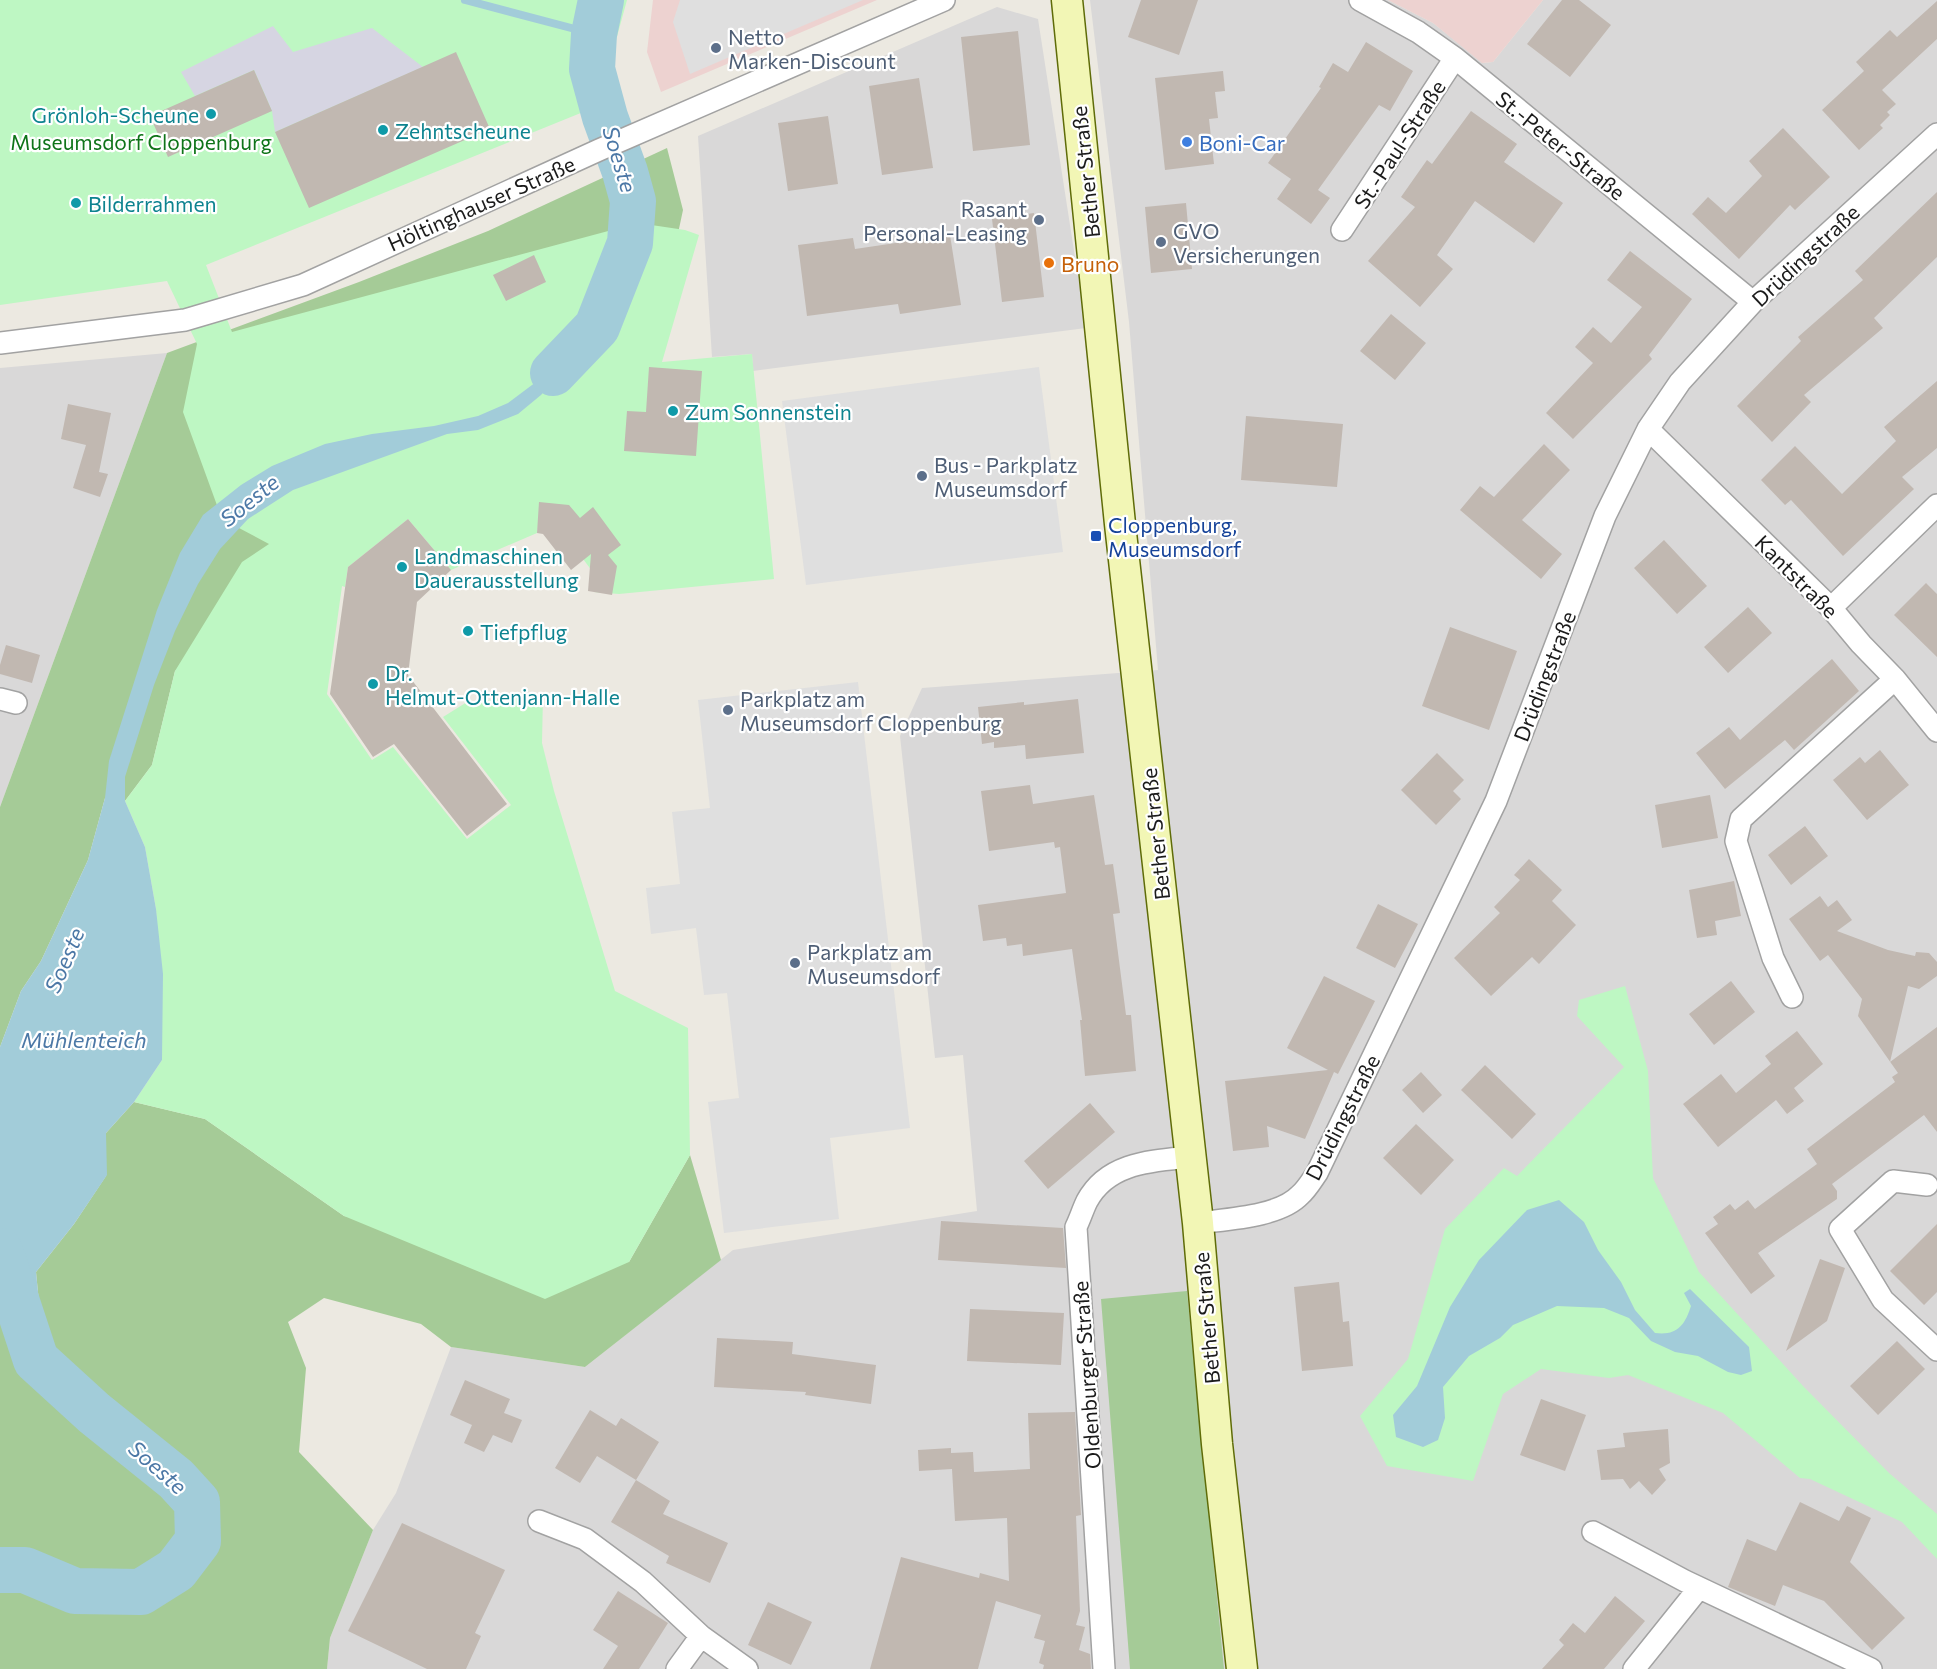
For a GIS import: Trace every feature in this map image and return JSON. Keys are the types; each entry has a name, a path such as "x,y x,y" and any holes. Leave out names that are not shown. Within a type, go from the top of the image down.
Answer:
{"street":[{"name":"Höltinghauser Straße","path":"0,343 185,320 303,285 628,137 944,0"},
{"name":"Bether Straße","path":"1067,0 1120,524 1198,1223 1217,1444 1242,1669"},
{"name":"St.-Peter-Straße","path":"1360,0 1418,32 1455,58 1753,302"},
{"name":"St.-Paul-Straße","path":"1342,230 1455,58"},
{"name":"Drüdingstraße","path":"1198,1223 1270,1211 1285,1206 1300,1196 1317,1173 1496,801 1605,516 1648,429 1680,382 1753,302 1937,134"},
{"name":"Kantstraße","path":"1648,429 1831,608 1861,644 1895,679 1937,731"},
{"path":"1831,608 1937,505"},
{"path":"1792,997 1773,958 1737,841 1741,819 1895,679"},
{"name":"Oldenburger Straße","path":"1104,1669 1076,1227 1087,1200 1104,1179 1134,1164 1191,1157"},
{"path":"1927,1185 1893,1181 1840,1229 1883,1300 1937,1350"},
{"path":"539,1521 585,1539 643,1582 701,1636 747,1669"},
{"path":"1593,1532 1699,1588 1871,1669"},
{"path":"1634,1669 1699,1588"},
{"path":"677,1669 701,1636"}],"shaded area":[{"name":"Netto Marken-Discount","path":"653,0 877,0 661,92 647,52"},
{"name":"Netto Marken-Discount","path":"680,0 863,0 690,74 673,22"},
{"path":"1090,0 1388,0 1433,23 1483,63 1493,62 1543,0 1937,0 1937,1669 327,1669 330,1638 373,1530 396,1493 451,1347 585,1367 733,1250 977,1211 963,1055 935,1058 900,736 922,688 1158,670 1129,322"},
{"path":"1388,0 1543,0 1493,62 1482,63 1433,23"},
{"path":"997,7 1038,19 1086,328 753,371 752,354 712,357 698,136"},
{"path":"273,26 293,52 372,28 423,67 275,132 272,111 254,70 195,96 181,72"},
{"path":"167,353 0,807 0,368"},
{"name":"Bus - Parkplatz Museumsdorf","path":"1039,367 1063,552 806,585 782,401"},
{"name":"Parkplatz am Museumsdorf","path":"858,682 910,1128 830,1138 839,1219 724,1233 708,1102 739,1098 727,993 704,995 696,928 651,934 646,888 680,884 672,812 710,808 698,700"}],"green space":[{"name":"Museumsdorf Cloppenburg","path":"0,0 627,0 598,106 206,265 232,332 638,223 685,230 699,235 662,362 752,354 774,579 619,594 594,592 595,575 560,528 538,525 537,533 451,570 408,519 348,567 345,587 342,586 327,694 372,760 393,747 467,839 511,805 443,717 467,702 543,695 542,743 554,791 615,991 688,1028 690,1155 629,1262 545,1299 344,1216 205,1119 134,1102 162,1060 156,909 145,847 125,801 152,765 175,671 242,562 269,544 222,519 183,412 197,344 167,281 0,305"},
{"path":"667,148 683,210 660,318 175,671 152,765 125,801 105,798 88,860 41,961 21,991 0,1047 0,807 167,353 359,282 488,231"},
{"path":"1625,986 1648,1071 1653,1178 1699,1272 1803,1386 1889,1473 1937,1514 1937,1559 1902,1522 1810,1479 1800,1478 1723,1413 1628,1375 1609,1378 1541,1369 1503,1394 1473,1481 1387,1466 1360,1416 1408,1359 1445,1229 1504,1168 1517,1176 1624,1067 1577,1016 1579,1000"},
{"path":"134,1102 205,1119 344,1216 629,1262 690,1155 721,1260 585,1367 451,1347 421,1324 324,1298 288,1322 306,1368 299,1452 373,1530 330,1638 327,1669 0,1669 0,1306 27,1361 44,1353 36,1272 74,1224 106,1176 106,1133"},
{"path":"1187,1291 1224,1669 1130,1669 1101,1299"}],"water":[{"name":"Mühlenteich","path":"597,327 581,352 541,395 518,414 478,430 447,434 293,490 248,519 220,549 198,584 175,631 154,685 125,777 125,801 145,847 156,909 163,974 162,1060 134,1102 106,1133 107,1175 74,1224 36,1272 44,1353 36,1360 27,1361 0,1306 0,1047 21,991 41,961 88,860 105,798 109,761 157,610 180,553 203,515 241,485 272,466 325,444 372,434 434,426 478,416 508,403 544,376 566,353"},
{"path":"1559,1200 1584,1222 1598,1250 1621,1282 1635,1310 1655,1333 1669,1333 1683,1324 1691,1306 1684,1293 1690,1289 1749,1347 1752,1371 1741,1375 1728,1372 1698,1356 1675,1352 1651,1341 1629,1318 1604,1308 1557,1306 1513,1325 1500,1338 1469,1356 1443,1387 1445,1418 1438,1440 1423,1447 1396,1437 1393,1415 1417,1386 1450,1307 1479,1260 1527,1210"}],"building":[{"path":"1141,0 1198,0 1179,55 1128,37"},
{"path":"1562,0 1579,0 1611,25 1570,77 1527,44"},
{"path":"1937,1 1937,39 1882,90 1896,104 1887,112 1890,115 1880,125 1883,128 1859,150 1822,110 1864,71 1856,62 1890,30 1897,37"},
{"path":"1018,31 1030,145 973,151 961,37"},
{"path":"1366,42 1413,71 1390,111 1379,105 1318,190 1330,198 1311,224 1277,199 1291,179 1268,163 1321,88 1319,87 1333,63 1348,72"},
{"name":"Zehntscheune","path":"456,52 490,129 309,208 275,132"},
{"name":"Grönloh-Scheune","path":"254,70 272,111 168,157 150,116"},
{"name":"Boni-Car","path":"1223,71 1225,91 1215,92 1218,118 1209,119 1214,164 1165,170 1155,78"},
{"path":"919,78 933,168 882,175 869,86"},
{"path":"1471,111 1517,144 1504,162 1563,203 1534,243 1475,201 1437,255 1453,269 1420,307 1368,261 1415,207 1401,197 1427,160 1432,164"},
{"path":"828,116 838,184 788,191 778,123"},
{"path":"1783,128 1830,177 1795,210 1790,205 1739,259 1692,214 1708,197 1726,213 1762,176 1749,161"},
{"path":"1937,192 1937,257 1874,318 1883,328 1804,395 1811,402 1772,442 1737,406 1801,341 1798,337 1863,280 1855,271"},
{"path":"1186,203 1192,269 1151,273 1145,207"},
{"path":"1034,213 1044,297 1002,302 992,219"},
{"path":"950,235 961,305 900,314 898,304 807,316 798,245 853,238 855,249"},
{"path":"1630,251 1692,299 1649,355 1652,359 1573,439 1546,413 1593,363 1575,347 1593,327 1611,343 1642,307 1607,280"},
{"path":"534,255 546,282 506,301 493,275"},
{"path":"1391,314 1426,343 1395,380 1360,351"},
{"name":"Zum Sonnenstein","path":"649,367 702,371 696,456 624,451 627,411 646,412"},
{"path":"1937,381 1937,448 1902,477 1914,489 1843,556 1791,500 1785,505 1761,480 1795,446 1842,494 1896,441 1884,427"},
{"path":"68,404 111,413 99,472 108,474 100,497 73,488 86,445 61,439"},
{"path":"1246,416 1343,424 1337,487 1241,480"},
{"path":"1544,444 1570,470 1522,520 1562,554 1541,579 1460,510 1480,486 1494,497"},
{"path":"539,502 569,505 580,518 593,507 621,545 608,555 617,566 612,595 588,591 591,554 571,570 543,534 537,533"},
{"name":"Dr. Helmut-Ottenjann-Halle","path":"408,519 451,570 417,602 408,675 507,804 467,836 394,744 373,757 330,694 348,567"},
{"path":"1664,540 1707,586 1677,614 1634,568"},
{"path":"1926,583 1937,594 1937,657 1894,615"},
{"path":"1748,607 1772,633 1728,673 1704,647"},
{"path":"1450,627 1517,651 1489,730 1422,706"},
{"path":"6,645 40,655 32,683 0,674 0,665"},
{"path":"1832,659 1859,691 1794,750 1785,740 1725,789 1696,753 1729,727 1740,740"},
{"path":"1078,699 1084,753 1026,759 1025,745 994,748 994,742 982,744 978,707"},
{"path":"1880,750 1909,785 1867,820 1833,780 1860,757 1865,763"},
{"path":"1437,753 1464,780 1453,791 1461,799 1436,825 1401,790"},
{"path":"1030,785 1033,804 1094,795 1105,865 1113,864 1120,913 1113,914 1126,1015 1131,1015 1136,1071 1085,1076 1080,1020 1082,1020 1072,949 1023,956 1022,944 1007,946 1006,938 983,941 978,905 1066,893 1060,847 1055,848 1054,842 989,851 981,791"},
{"path":"1710,795 1718,838 1662,848 1655,805"},
{"path":"1805,826 1828,856 1791,885 1768,855"},
{"path":"1529,859 1562,890 1552,901 1576,925 1539,964 1532,957 1491,996 1454,958 1500,913 1494,907 1520,880 1514,875"},
{"path":"1734,881 1741,916 1715,921 1717,935 1697,938 1689,890"},
{"path":"1820,896 1828,907 1837,900 1852,920 1837,931 1888,950 1915,956 1916,952 1929,953 1937,962 1937,976 1919,989 1908,986 1890,1062 1858,1016 1862,999 1828,955 1820,961 1789,919"},
{"path":"1378,904 1418,924 1395,968 1356,948"},
{"path":"1324,976 1375,1001 1338,1074 1334,1072 1305,1139 1267,1126 1269,1147 1233,1151 1225,1081 1328,1070 1287,1048"},
{"path":"1731,981 1755,1012 1714,1045 1689,1014"},
{"path":"1937,1027 1937,1132 1924,1115 1832,1184 1837,1191 1837,1199 1758,1253 1775,1276 1751,1294 1705,1233 1718,1224 1713,1217 1730,1204 1735,1210 1748,1200 1755,1209 1817,1164 1807,1149 1895,1082 1892,1077 1898,1073 1890,1062"},
{"path":"1797,1031 1823,1064 1794,1088 1804,1101 1787,1114 1776,1100 1718,1147 1683,1104 1721,1074 1736,1093 1771,1064 1765,1056"},
{"path":"1485,1065 1536,1114 1512,1139 1461,1090"},
{"path":"1421,1072 1442,1095 1423,1113 1402,1090"},
{"path":"1090,1103 1115,1132 1048,1189 1024,1161"},
{"path":"1416,1124 1454,1160 1421,1195 1383,1158"},
{"path":"941,1221 1063,1228 1066,1268 938,1260"},
{"path":"1937,1224 1937,1292 1924,1305 1890,1271"},
{"path":"1820,1259 1845,1268 1827,1321 1786,1351"},
{"path":"1339,1282 1343,1322 1349,1321 1353,1366 1302,1371 1294,1287"},
{"path":"970,1309 1064,1313 1061,1365 967,1361"},
{"path":"717,1338 793,1342 792,1354 876,1365 871,1404 805,1395 806,1392 714,1387"},
{"path":"1897,1341 1925,1369 1878,1415 1850,1386"},
{"path":"465,1380 510,1399 504,1413 522,1420 512,1443 493,1435 484,1452 464,1443 472,1425 450,1415"},
{"path":"1541,1399 1586,1415 1565,1471 1520,1455"},
{"path":"590,1410 616,1426 621,1418 659,1442 636,1480 597,1456 580,1483 555,1468"},
{"path":"1075,1412 1081,1515 1076,1516 1080,1611 1076,1625 1085,1627 1079,1650 1090,1654 1091,1669 1043,1669 1044,1665 1039,1663 1045,1641 1034,1638 1041,1615 996,1601 978,1669 870,1669 901,1557 979,1578 980,1573 1009,1581 1007,1518 955,1521 952,1469 919,1471 918,1450 951,1448 951,1453 973,1452 974,1472 1030,1469 1028,1413"},
{"path":"1668,1429 1670,1463 1659,1469 1666,1480 1652,1495 1639,1481 1630,1489 1623,1479 1601,1480 1597,1450 1625,1447 1623,1433"},
{"path":"636,1480 670,1501 663,1514 728,1543 710,1583 666,1563 669,1556 611,1522"},
{"path":"1800,1502 1839,1521 1847,1506 1871,1518 1850,1562 1905,1618 1872,1650 1824,1601 1783,1585 1775,1606 1728,1587 1747,1539 1776,1551"},
{"path":"402,1523 505,1570 475,1633 481,1636 466,1669 427,1669 348,1631"},
{"path":"618,1591 668,1623 639,1669 603,1669 618,1646 593,1630"},
{"path":"1615,1596 1645,1621 1604,1669 1542,1669 1564,1645 1559,1640 1573,1623 1585,1633"},
{"path":"768,1602 812,1622 791,1665 748,1645"}],"waterway":[{"path":"465,0 594,34"},
{"name":"Soeste","path":"553,373 597,327 630,243 633,201 605,117 592,69 594,34 601,0"},
{"name":"Soeste","path":"0,1251 36,1360 94,1413 176,1479 197,1502 198,1541 176,1570 141,1592 75,1591 25,1570 0,1570"}],"place":[{"name":"Netto Marken-Discount","path":"716,48"},
{"name":"Grönloh-Scheune","path":"211,114"},
{"name":"Zehntscheune","path":"383,130"},
{"name":"Boni-Car","path":"1187,142"},
{"name":"Bilderrahmen","path":"76,203"},
{"name":"Rasant Personal-Leasing","path":"1039,220"},
{"name":"GVO Versicherungen","path":"1161,242"},
{"name":"Bruno","path":"1049,263"},
{"name":"Zum Sonnenstein","path":"673,411"},
{"name":"Bus - Parkplatz Museumsdorf","path":"922,476"},
{"name":"Cloppenburg, Museumsdorf","path":"1096,536"},
{"name":"Landmaschinen Dauerausstellung","path":"402,567"},
{"name":"Tiefpflug","path":"468,631"},
{"name":"Dr. Helmut-Ottenjann-Halle","path":"373,684"},
{"name":"Parkplatz am Museumsdorf Cloppenburg","path":"728,710"},
{"name":"Parkplatz am Museumsdorf","path":"795,963"}]}
